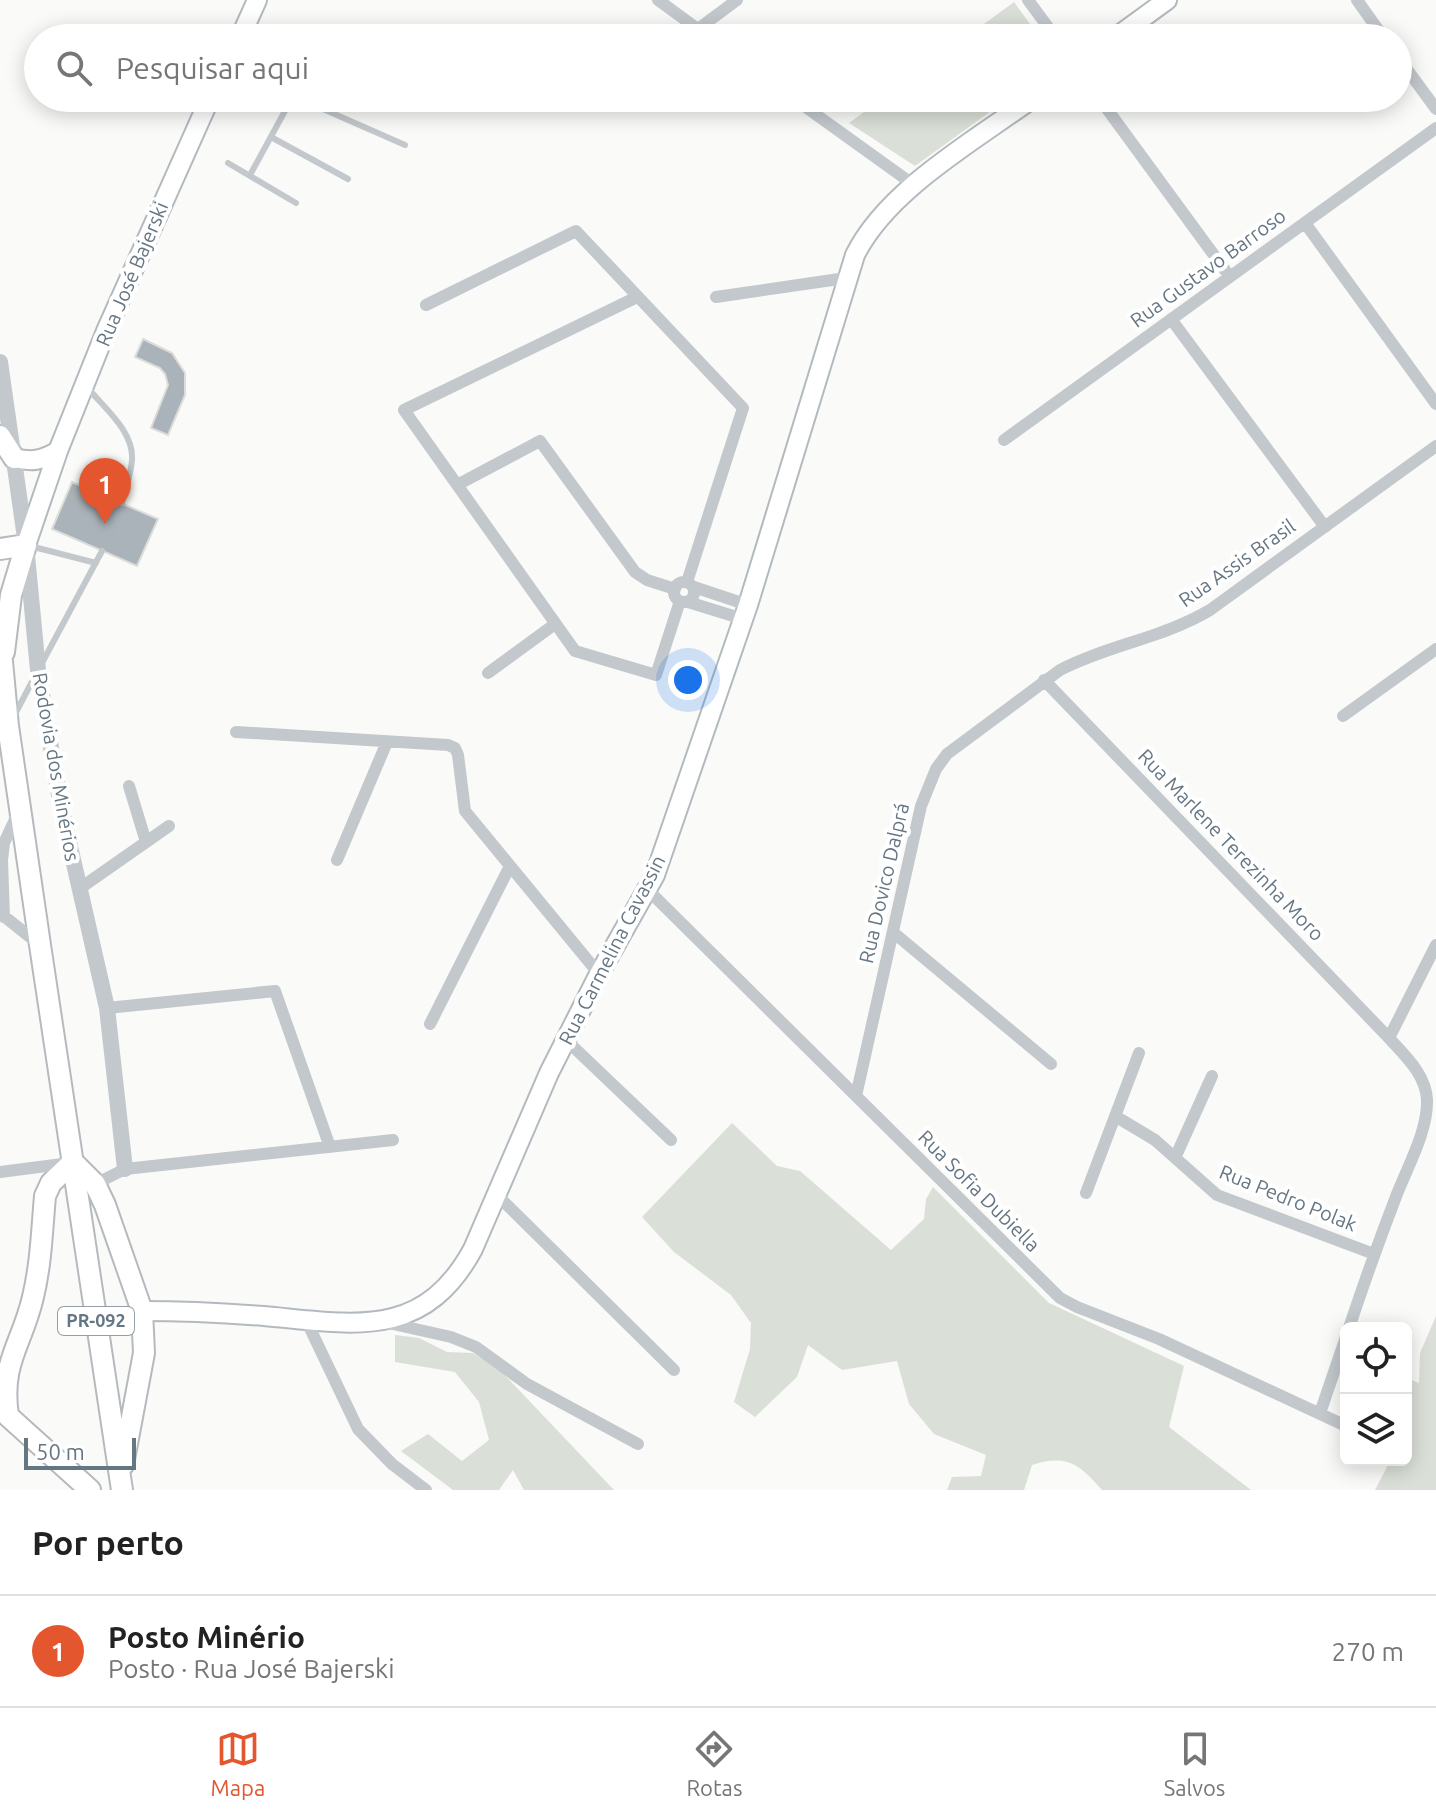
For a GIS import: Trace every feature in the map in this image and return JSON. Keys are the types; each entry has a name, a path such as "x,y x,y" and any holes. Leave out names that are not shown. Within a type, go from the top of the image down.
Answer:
{"main road":[{"path":"246,24 257,0"},
{"path":"1134,24 1167,0"},
{"name":"Rua José Bajerski","path":"26,545 84,385 204,112"},
{"name":"Rua Carmelina Cavassin","path":"142,1311 230,1313 345,1323 381,1322 423,1305 453,1280 473,1249 565,1039 658,867 746,612 846,278 865,236 879,217 914,185 1014,112"},
{"path":"0,436 14,458 43,460 58,451"},
{"path":"0,549 26,545 11,595 1,678"},
{"name":"Rodovia dos Minérios","path":"0,640 1,678 121,1485"},
{"path":"90,1490 4,1412 2,1382 6,1353 20,1334 33,1296 45,1196 51,1183 73,1162 95,1184 105,1205 142,1311 143,1364 121,1485"}],"street":[{"path":"658,0 691,24"},
{"path":"705,24 737,0"},
{"path":"1028,0 1046,24"},
{"path":"1357,0 1374,24"},
{"path":"1412,76 1436,109"},
{"path":"812,112 914,185"},
{"path":"1109,112 1230,277"},
{"name":"Rua Gustavo Barroso","path":"1004,440 1436,128"},
{"path":"1305,223 1436,404"},
{"path":"426,305 576,231 743,408 690,585 694,597 681,597"},
{"path":"716,297 846,278"},
{"path":"637,297 404,410 555,624 580,653 656,675 681,597 678,584 690,585 746,612"},
{"path":"1171,319 1325,527"},
{"name":"Rodovia dos Minérios","path":"0,362 26,545 38,670 61,807 107,1008 125,1169"},
{"path":"457,485 540,441 641,577 681,597 746,612"},
{"name":"Rua Assis Brasil","path":"1044,680 1077,661 1191,621 1436,446"},
{"path":"488,673 555,624"},
{"path":"1343,716 1436,649"},
{"name":"Rua Dovico Dalprá","path":"856,1096 921,806 936,769 958,744 1044,680"},
{"name":"Rua Marlene Terezinha Moro","path":"1044,680 1389,1038 1414,1066 1423,1083 1427,1099 1421,1132 1351,1322"},
{"path":"236,732 448,745 455,748 465,811 599,974"},
{"path":"337,860 387,742"},
{"path":"129,786 146,842"},
{"path":"20,809 4,843 2,915 40,945"},
{"path":"79,889 169,826"},
{"path":"430,1024 510,866"},
{"name":"Rua Sofia Dubiella","path":"648,890 1060,1298 1159,1339 1340,1423"},
{"path":"894,933 1051,1064"},
{"path":"1389,1038 1436,945"},
{"path":"107,1008 275,991 330,1147"},
{"path":"565,1039 671,1140"},
{"path":"1086,1193 1139,1053"},
{"path":"1175,1158 1212,1076"},
{"name":"Rua Pedro Polak","path":"1115,1116 1155,1140 1217,1195 1374,1254"},
{"path":"95,1184 125,1169 393,1140"},
{"path":"0,1172 73,1162"},
{"path":"496,1194 674,1370"},
{"path":"306,1320 358,1429 392,1464 426,1490"},
{"path":"381,1322 451,1337 476,1347 527,1384 638,1444"},
{"path":"1320,1413 1340,1355"}],"lane":[{"path":"250,175 286,112"},
{"path":"328,112 405,145"},
{"path":"271,137 348,179"},
{"path":"228,163 296,203"},
{"path":"84,385 124,430 131,446 132,461 122,503"},
{"path":"26,545 96,563"},
{"path":"8,726 102,551"}],"shaded area":[{"path":"1014,2 1030,24 984,24"},
{"path":"864,112 990,112 915,166 849,123"},
{"path":"732,1123 777,1166 800,1171 891,1250 924,1219 926,1199 933,1187 1049,1303 1184,1366 1169,1427 1251,1490 1102,1490 1079,1468 1063,1461 1054,1461 1032,1465 1024,1490 947,1490 952,1477 981,1476 986,1455 934,1434 909,1404 897,1361 842,1370 808,1345 797,1377 755,1417 734,1402 750,1349 751,1323 731,1295 674,1252 642,1217"},
{"path":"1436,1316 1436,1490 1375,1490 1387,1466 1412,1466 1412,1380 1419,1383 1420,1353"},
{"path":"395,1335 419,1338 447,1352 473,1353 499,1369 614,1490 524,1490 513,1470 499,1490 453,1490 401,1451 428,1434 462,1461 489,1440 479,1402 455,1372 395,1362"}],"building":[{"path":"143,339 172,353 185,373 185,395 168,435 151,428 168,385 160,368 135,357"},
{"path":"72,482 158,519 137,566 52,529"}],"place":[{"name":"Posto Minério","path":"105,524"}]}
